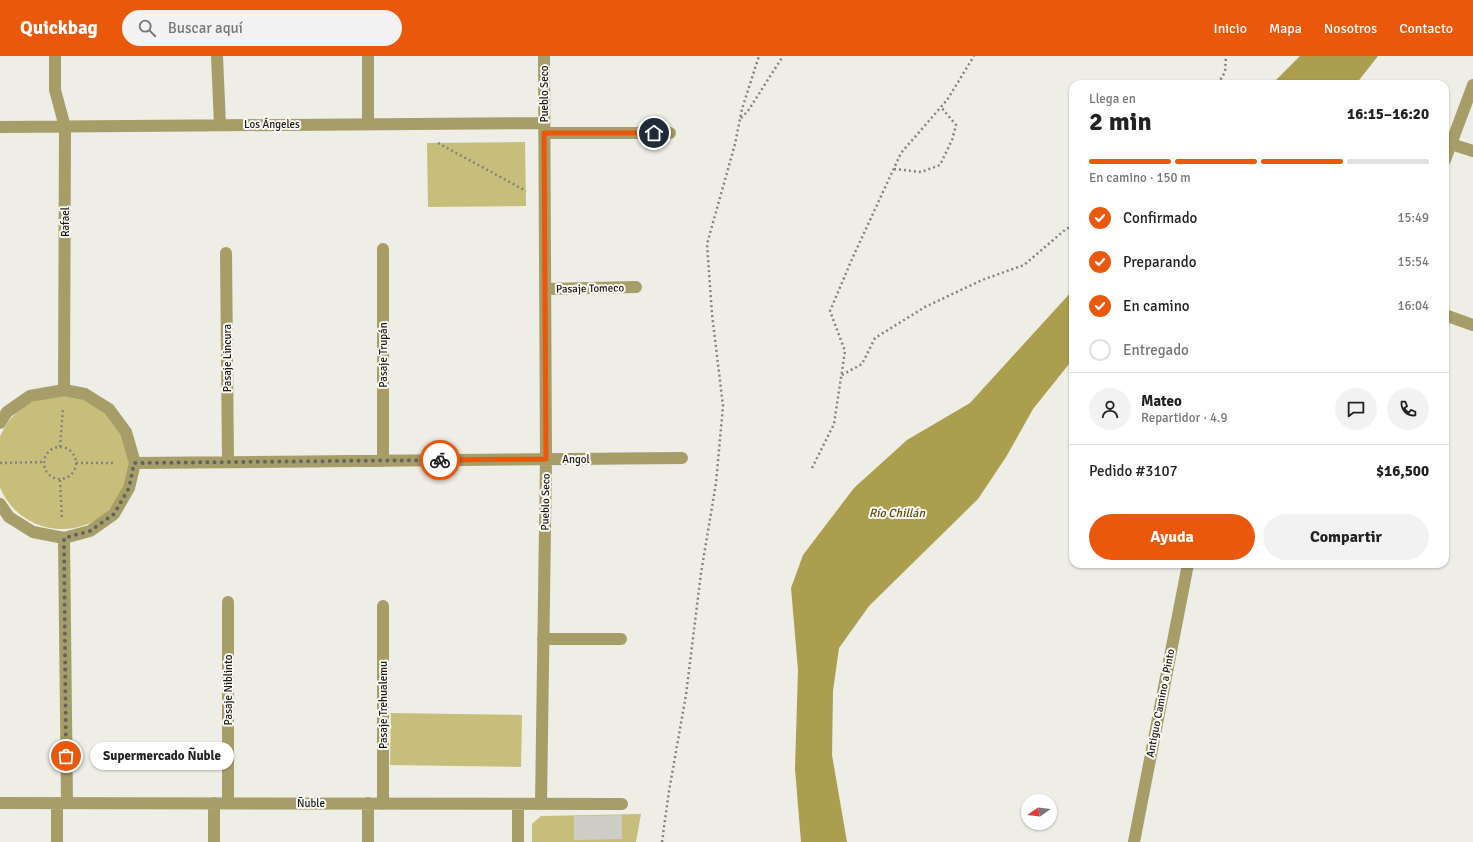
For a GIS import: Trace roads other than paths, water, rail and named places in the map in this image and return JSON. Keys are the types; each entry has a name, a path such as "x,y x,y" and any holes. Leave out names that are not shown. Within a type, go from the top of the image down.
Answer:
{"street":[{"name":"Rafael","path":"55,56 55,90 65,126 64,390"},
{"path":"217,56 220,125"},
{"path":"368,56 368,124"},
{"name":"Pueblo Seco","path":"541,804 546,459 544,56"},
{"path":"1449,149 1473,85"},
{"name":"Los Ángeles","path":"0,127 368,124 544,128 670,133"},
{"path":"1451,144 1473,151"},
{"name":"Pasaje Trupán","path":"382,248 383,461"},
{"name":"Pasaje Lincura","path":"226,253 228,462"},
{"name":"Pasaje Tomeco","path":"545,289 636,287"},
{"path":"1449,316 1473,325"},
{"path":"0,423 7,412 30,396 64,390 85,394 109,409 126,432 134,463 129,488 114,514 90,531 64,538 33,532 8,517 0,504"},
{"name":"Angol","path":"134,463 682,458"},
{"path":"57,842 62,803 64,538"},
{"name":"Antiguo Camino a Pinto","path":"1134,842 1187,568"},
{"name":"Pasaje Niblinto","path":"228,602 228,803"},
{"name":"Pasaje Trehualemu","path":"383,606 383,804"},
{"path":"543,639 621,639"},
{"name":"Ñuble","path":"0,802 622,804"},
{"path":"214,803 214,842"},
{"path":"368,803 368,842"},
{"path":"518,804 518,842"}],"water":[{"path":"1300,56 1378,56 1359,80 1276,80"},
{"name":"Río Chillán","path":"1069,294 1069,364 1033,409 1006,457 978,499 869,606 839,648 833,691 832,755 847,842 801,842 795,769 798,670 791,588 803,555 854,488 907,440 970,403"}],"place":[{"name":"Supermercado Ñuble","path":"66,756"}]}
